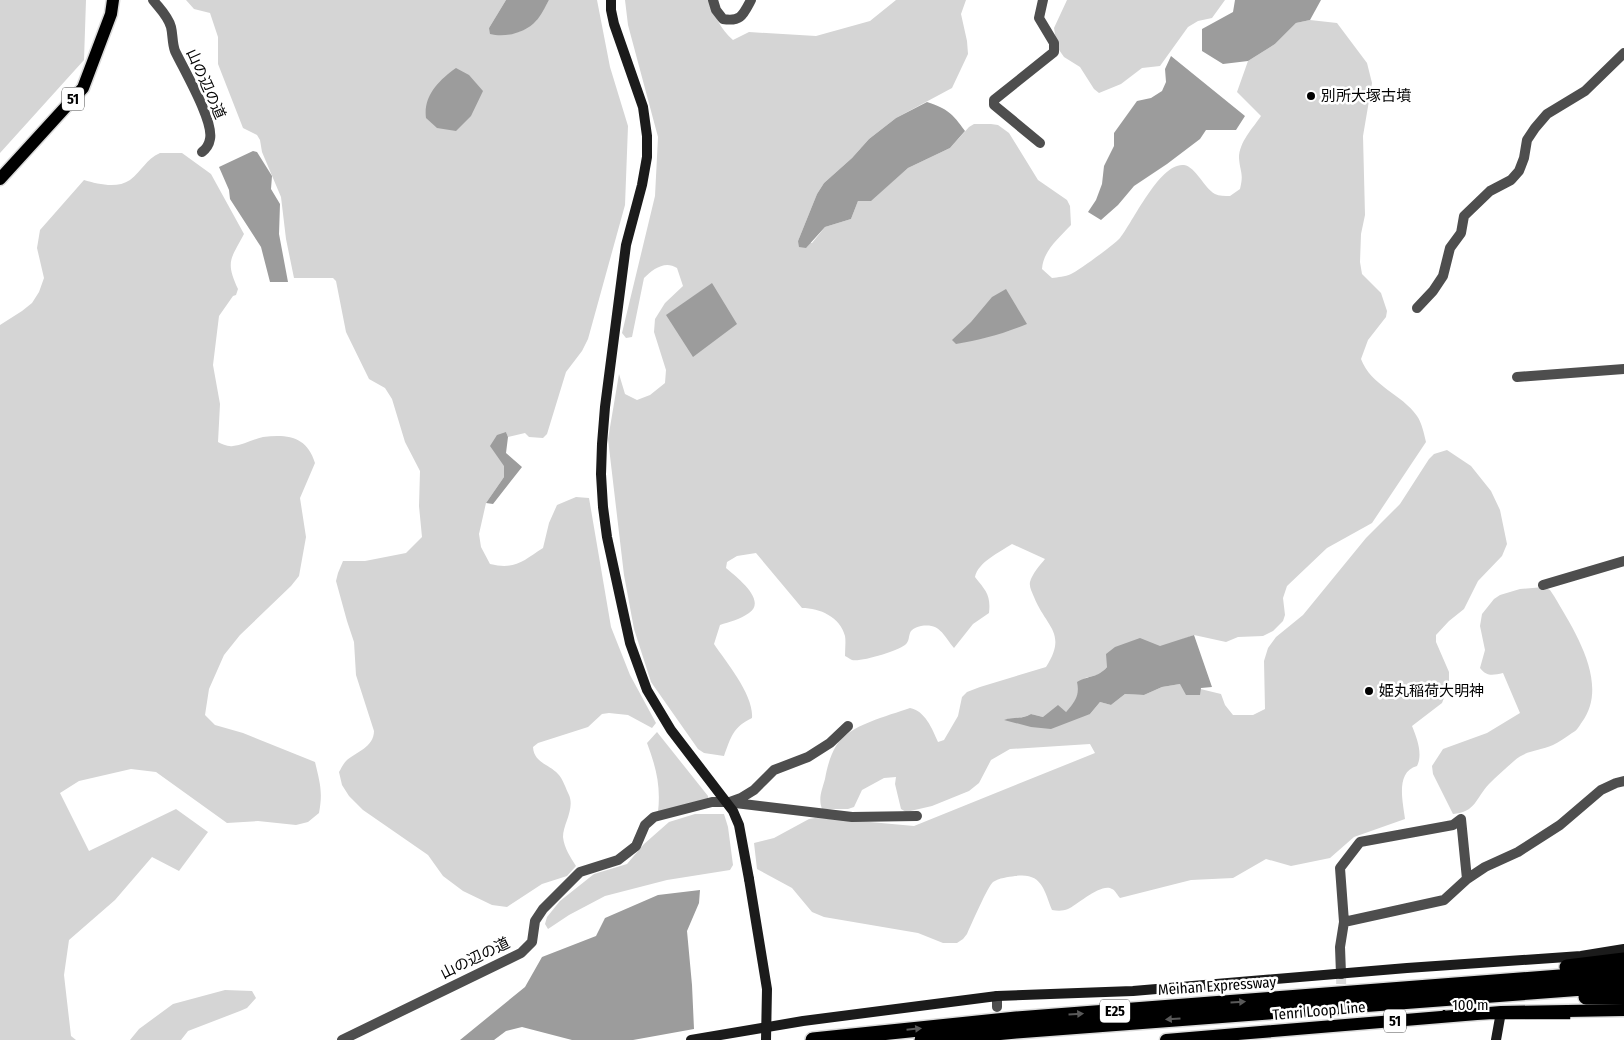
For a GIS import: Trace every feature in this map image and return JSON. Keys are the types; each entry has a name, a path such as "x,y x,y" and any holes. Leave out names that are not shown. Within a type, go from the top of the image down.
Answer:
{"highway":[{"name":"E25","path":"1417,989 1624,960"},
{"name":"Meihan Expressway","path":"813,1040 1016,1019 1624,972"},
{"name":"Meihan Expressway","path":"922,1040 1016,1031 1624,985"},
{"name":"E25","path":"1326,1008 1392,1007 1546,996 1624,997"}],"main road":[{"name":"51","path":"0,179 83,88 111,14 113,0"},
{"name":"Tenri Loop Line","path":"1166,1040 1249,1036 1502,1012 1624,1010"}],"street":[{"name":"山の辺の道","path":"153,0 167,16 171,25 172,43 175,51 207,119 210,140 207,148 202,152"},
{"path":"611,0 614,24 643,108 647,136 647,158 626,245 605,407 602,444 603,507 630,643 647,690 671,730 727,802 739,825 767,989 766,1040"},
{"path":"713,0 716,10 723,19 732,20 740,18 751,0"},
{"path":"1040,143 994,105 994,100 1054,52 1054,43 1039,18 1043,0"},
{"path":"1417,308 1433,291 1443,276 1450,248 1461,233 1464,216 1490,191 1510,180 1519,170 1524,158 1527,140 1535,128 1548,114 1585,91 1624,53"},
{"path":"1517,377 1624,369"},
{"path":"1543,585 1624,562"},
{"path":"727,802 741,798 754,790 774,770 808,758 830,743 848,726"},
{"path":"1344,922 1444,900 1466,879 1484,867 1518,852 1560,825 1601,790 1616,783 1624,782"},
{"name":"山の辺の道","path":"342,1040 521,953 532,942 535,921 543,909 580,872 618,860 636,846 645,825 654,816 712,802 727,802"},
{"path":"727,802 852,817 918,816"},
{"path":"1341,974 1340,947 1344,922 1340,868 1360,842 1452,825 1461,819 1466,879"},
{"path":"691,1040 803,1021 997,996 1133,991 1407,968 1581,956 1624,949"},
{"path":"997,996 997,1007"},
{"path":"1496,1040 1502,1012"}],"shaded area":[{"path":"0,0 86,0 84,60 0,153"},
{"path":"186,0 506,0 489,28 519,32 536,21 549,0 597,0 610,67 628,126 625,205 588,339 582,351 566,372 547,434 543,438 529,437 525,433 508,437 506,432 504,477 486,503 479,534 481,547 490,564 499,566 512,565 530,557 543,548 549,523 557,505 576,497 589,498 611,627 630,675 656,723 652,728 628,715 602,714 588,727 538,743 533,747 536,757 560,776 569,795 571,806 563,837 566,849 576,866 567,876 542,884 507,907 492,905 463,891 443,876 428,855 363,810 349,796 342,785 339,772 343,765 368,745 374,731 356,675 354,642 336,581 343,561 365,561 406,553 422,537 419,506 420,471 405,442 392,399 385,388 369,379 346,332 336,281 333,278 294,278 286,239 281,197 262,152 260,140 257,135 243,128 218,64 218,37 210,13 194,9"},
{"path":"506,0 549,0 538,19 526,29 508,35 490,34 489,28"},
{"path":"625,0 710,0 718,22 733,40 749,32 816,36 870,21 896,0 966,0 961,14 968,54 952,88 896,118 869,139 852,158 824,183 817,194 798,241 812,243 825,227 851,219 858,201 871,200 908,168 950,148 974,124 998,125 1009,133 1038,180 1067,200 1070,206 1071,225 1052,245 1043,262 1042,269 1052,278 1066,276 1075,272 1117,241 1148,194 1166,173 1175,167 1184,165 1188,167 1217,195 1230,196 1240,189 1242,176 1239,158 1241,146 1261,116 1237,92 1248,61 1275,44 1296,23 1310,20 1337,23 1367,63 1372,83 1363,136 1365,215 1361,234 1360,262 1362,274 1381,293 1387,311 1386,317 1368,340 1361,359 1379,383 1411,408 1422,425 1426,442 1372,523 1327,548 1287,586 1283,598 1285,615 1283,621 1273,631 1263,636 1238,637 1226,642 1194,635 1107,667 1101,674 1085,678 1074,703 1066,712 1043,717 1031,714 1005,720 1090,714 1100,702 1111,705 1125,694 1144,695 1162,687 1180,684 1221,694 1225,705 1233,715 1253,715 1265,709 1264,661 1268,648 1276,637 1303,615 1366,538 1400,504 1429,459 1434,454 1447,450 1471,466 1491,491 1500,510 1507,544 1502,556 1478,581 1464,609 1436,635 1436,642 1449,672 1449,685 1442,703 1412,726 1419,751 1419,761 1417,766 1410,769 1406,774 1403,781 1402,796 1405,819 1354,837 1330,858 1291,866 1266,859 1233,878 1191,880 1120,898 1112,889 1102,889 1068,909 1062,910 1052,910 1041,884 1031,877 1024,875 1001,879 993,882 967,934 957,943 943,943 918,933 824,917 812,912 792,888 757,869 754,843 774,838 809,819 837,819 914,826 1095,753 1090,744 1010,749 991,760 979,783 969,791 932,806 906,812 901,809 895,784 896,777 884,778 862,790 854,807 848,809 822,809 821,794 830,758 836,746 850,732 869,722 910,708 924,716 938,742 944,740 958,716 962,697 967,692 1046,667 1055,646 1055,638 1053,630 1034,597 1030,584 1034,573 1045,559 1012,544 985,562 977,572 975,577 988,597 989,613 973,624 954,648 937,628 921,626 911,631 908,642 905,645 879,656 857,660 852,660 845,656 845,636 839,624 822,612 802,608 756,553 737,556 727,562 726,568 748,589 755,602 754,608 749,613 739,619 720,625 714,644 744,689 749,699 752,718 737,729 731,738 724,756 704,753 698,749 651,682 634,629 624,575 608,439 619,374 625,394 637,400 650,395 665,383 666,370 654,332 655,319 665,303 683,286 677,268 673,266 664,265 659,267 644,278 632,337 626,338 622,333 655,196 658,137 628,25"},
{"path":"1067,0 1225,0 1212,18 1198,21 1188,27 1160,66 1142,68 1121,84 1099,93 1094,89 1080,67 1064,57 1057,47 1054,28"},
{"path":"1235,0 1321,0 1310,20 1296,23 1275,44 1248,61 1223,64 1202,51 1202,29 1233,12"},
{"path":"1171,56 1245,116 1236,130 1206,130 1200,139 1134,186 1118,205 1101,220 1088,212 1096,200 1102,184 1104,166 1114,146 1114,133 1137,101 1151,98 1162,91 1166,82 1165,69"},
{"path":"456,68 469,75 483,91 471,116 456,131 437,128 426,118 426,110 430,96 438,83"},
{"path":"927,102 949,112 965,131 950,148 908,168 871,201 858,201 851,219 825,227 806,248 799,247 798,241 817,194 824,183 852,158 869,139 896,118"},
{"path":"253,151 257,152 272,176 271,189 280,204 279,234 288,282 270,282 261,247 230,199 229,190 219,167"},
{"path":"160,153 182,153 211,174 244,234 231,260 232,272 238,289 236,295 233,296 219,316 213,365 220,404 218,442 231,446 263,437 289,437 296,439 307,448 312,454 315,463 300,498 306,537 299,576 240,635 224,655 209,689 205,715 215,725 243,733 315,762 321,799 319,813 308,822 296,825 258,821 227,823 156,772 131,769 79,781 60,793 89,851 176,809 208,832 179,871 152,857 115,900 69,940 64,975 71,1036 76,1040 0,1040 0,325 32,303 39,292 44,278 37,248 40,230 84,180 107,185 125,183 134,177 151,158"},
{"path":"712,283 737,324 693,357 666,315"},
{"path":"1006,289 1027,324 992,336 956,344 952,340 971,322 992,297"},
{"path":"506,432 508,437 506,453 522,467 493,504 486,503 504,477 504,466 490,446 497,435"},
{"path":"1544,587 1550,590 1554,596 1571,625 1586,658 1591,674 1592,691 1590,707 1575,731 1553,745 1519,757 1489,784 1471,808 1461,813 1453,814 1433,774 1432,766 1443,749 1487,733 1520,713 1503,673 1488,674 1480,668 1485,650 1480,626 1482,614 1494,599 1500,595 1520,589"},
{"path":"1194,635 1212,687 1201,688 1200,695 1186,695 1180,684 1162,687 1144,695 1125,694 1111,705 1100,702 1090,714 1051,729 1031,727 1004,720 1031,714 1043,717 1058,705 1066,712 1076,698 1078,691 1077,682 1104,671 1107,667 1106,654 1115,647 1140,638 1160,646"},
{"path":"657,732 708,796 708,801 658,812 659,794 657,777 647,743"},
{"path":"695,814 724,814 728,827 733,865 730,870 667,880 605,896 569,915 548,929 545,924 547,917 560,901 594,874 627,864 644,844 669,822"},
{"path":"700,890 699,903 687,931 694,1029 633,1040 572,1040 522,1027 506,1031 494,1040 460,1040 525,987 542,957 596,936 605,918 658,895"},
{"path":"225,990 252,991 256,998 247,1008 188,1031 181,1040 130,1040 139,1029 173,1004"}],"tunnel":[{"path":"1341,974 1342,1025"}],"place":[{"name":"別所大塚古墳","path":"1311,96"},
{"name":"姫丸稲荷大明神","path":"1369,691"}]}
